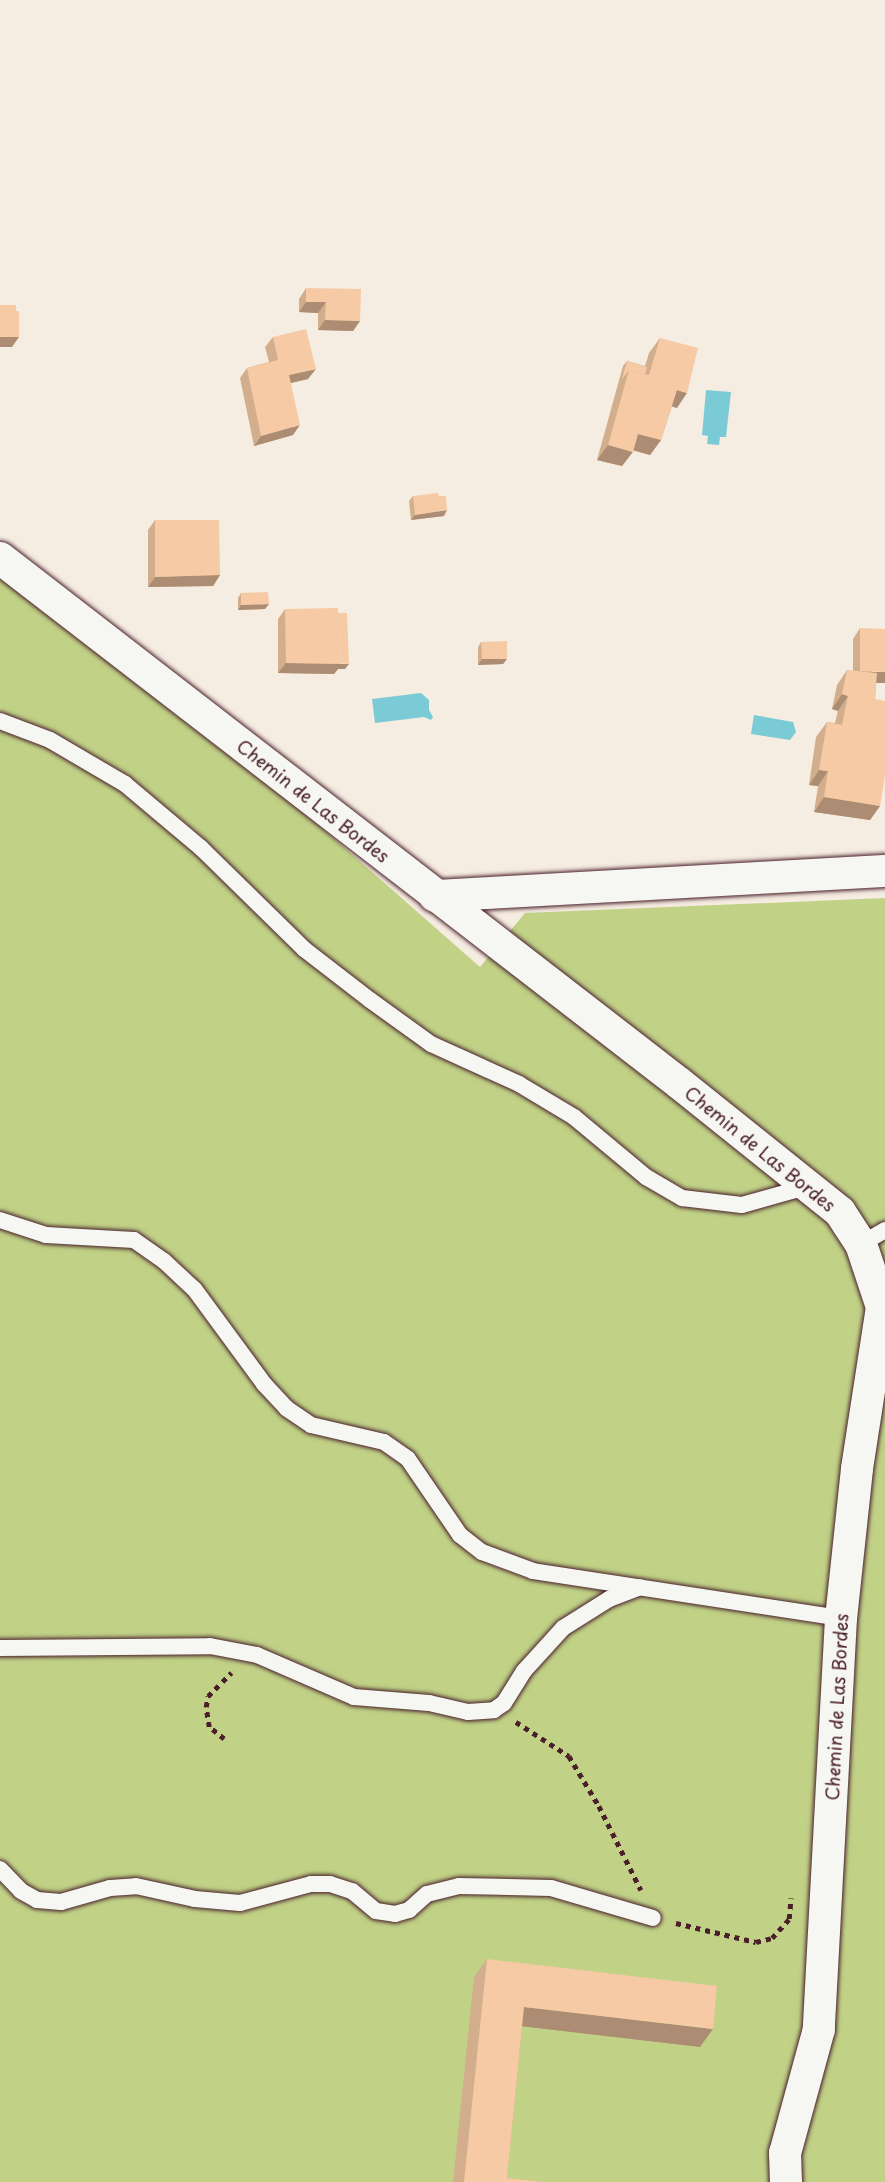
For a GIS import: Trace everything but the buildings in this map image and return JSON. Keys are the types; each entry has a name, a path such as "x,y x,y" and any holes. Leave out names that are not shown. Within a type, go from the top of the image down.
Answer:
{"street":[{"name":"Chemin de Las Bordes","path":"0,558 679,1083 806,1187 873,1237 882,1307 857,1469 841,1618 819,2029 785,2153 786,2182"},
{"path":"435,896 885,872"}],"lane":[{"path":"0,721 50,740 125,784 201,848 304,949 370,1000 432,1044 519,1084 574,1117 658,1184 682,1198 742,1205 806,1187"},
{"path":"0,1220 46,1235 134,1240 195,1290 264,1384 286,1408 311,1425 384,1442 408,1459 460,1535 482,1552 533,1571 841,1618"},
{"path":"0,1648 210,1646 257,1654 354,1697 429,1703 468,1712 494,1710 504,1703 524,1671 563,1628 609,1599 642,1586"},
{"path":"0,1869 20,1891 37,1900 61,1902 110,1888 136,1886 195,1899 240,1903 311,1884 330,1884 352,1891 376,1911 395,1914 409,1910 427,1894 459,1886 551,1888 653,1918"}],"path":[{"path":"224,1739 209,1727 206,1707 208,1696 223,1679 257,1654"},
{"path":"494,1710 533,1730 569,1756 599,1806 653,1918 756,1942 772,1938 789,1919 792,1894"}],"green space":[{"path":"0,558 123,653 480,967 525,913 885,898 885,2182 0,2182"}],"water":[{"path":"706,390 731,392 726,437 720,437 719,445 707,444 708,436 702,435"},
{"path":"421,693 429,700 429,710 433,717 431,720 424,717 375,723 372,699"},
{"path":"754,715 793,722 796,732 790,740 751,734"}]}
